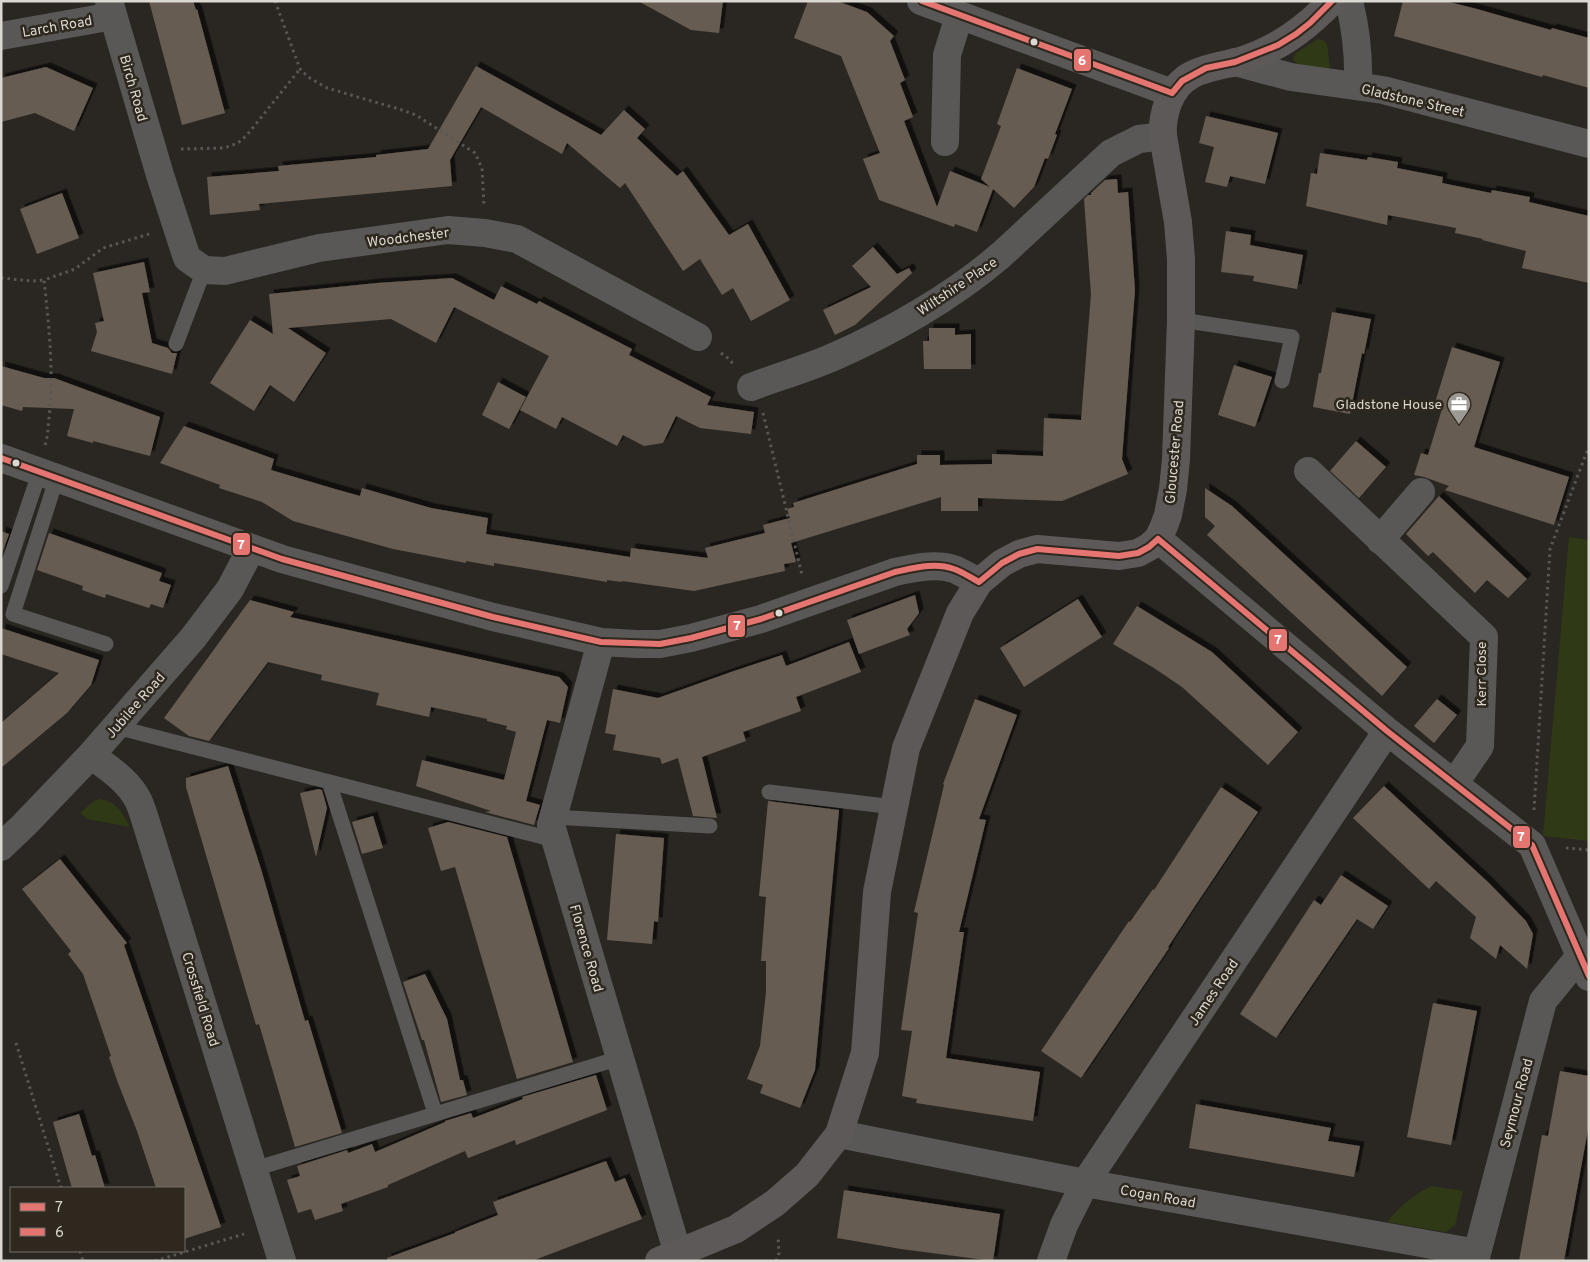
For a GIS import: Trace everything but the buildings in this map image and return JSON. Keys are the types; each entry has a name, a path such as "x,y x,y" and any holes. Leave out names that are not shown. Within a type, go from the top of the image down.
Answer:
{"street":[{"path":"921,1 1172,93 1182,80 1206,68 1235,62 1278,45 1310,23 1332,1"},
{"path":"1348,1 1358,53 1358,86"},
{"name":"Larch Road","path":"1,36 111,9"},
{"name":"Birch Road","path":"111,9 157,165"},
{"path":"945,142 947,55 959,16"},
{"name":"Gladstone Street","path":"1235,62 1291,77 1382,90 1589,144"},
{"name":"Gloucester Road","path":"668,1257 736,1229 775,1202 807,1175 839,1134 865,1053 877,892 906,748 960,613 979,582 1002,563 1019,554 1037,549 1119,556 1138,553 1149,548 1158,538 1168,515 1174,474 1181,320 1180,241 1162,123 1172,93"},
{"name":"Wiltshire Place","path":"752,387 830,358 944,298 995,260 1111,152 1139,139 1163,136"},
{"path":"157,165 187,258 204,270"},
{"name":"Woodchester","path":"204,270 225,271 319,248 448,230 485,234 517,239 698,338"},
{"path":"1,458 282,559 494,617 601,642 660,644 691,638 753,622 895,572 917,567 952,569 979,582"},
{"name":"Kerr Close","path":"1308,472 1484,637 1480,746 1454,784"},
{"path":"1380,540 1421,492"},
{"path":"1158,538 1387,731 1532,845 1584,967"},
{"name":"Jubilee Road","path":"1,847 91,755 213,614 230,589 252,549"},
{"path":"554,828 601,642"},
{"name":"James Road","path":"1051,1261 1064,1226 1085,1183 1387,731"},
{"name":"Crossfield Road","path":"91,755 128,786 140,806 282,1261"},
{"name":"Florence Road","path":"554,828 620,1058 668,1257"},
{"name":"Seymour Road","path":"1476,1257 1543,1001 1584,967"},
{"name":"Cogan Road","path":"839,1134 1476,1257"}],"lane":[{"path":"176,344 204,270"},
{"path":"1181,320 1292,337 1282,381"},
{"path":"1,586 45,473"},
{"path":"45,473 13,614 106,644"},
{"path":"116,727 329,782 554,828 710,826"},
{"path":"329,782 435,1113"},
{"path":"769,792 894,807"},
{"path":"254,1169 620,1058"}],"path":[{"path":"275,1 300,69 308,77 327,88 416,115 475,153 482,168 485,234"},
{"path":"157,165 170,149 224,148 238,144 300,69"},
{"path":"1,278 32,281 44,280 75,269 103,248 176,226"},
{"path":"44,280 51,339 51,401 46,441 45,473"},
{"path":"698,338 729,358 760,399 808,602"},
{"path":"1532,845 1550,549 1589,446"},
{"path":"16,1043 61,1187"},
{"path":"185,1252 271,1226"},
{"path":"154,1261 184,1252"}],"green space":[{"path":"1318,39 1323,40 1327,44 1330,68 1325,71 1302,67 1293,58 1296,53"},
{"path":"1569,537 1589,540 1589,841 1543,836"},
{"path":"99,799 114,805 122,813 130,827 87,819 80,813"},
{"path":"1431,1186 1463,1191 1455,1225 1446,1232 1387,1222 1407,1201"}],"transit line":[{"name":"6","path":"922,1 1172,93"},
{"name":"6","path":"1172,93 1182,81 1206,68 1235,62 1278,45 1310,23 1332,1"},
{"name":"7","path":"1,458 282,559 493,617 601,642 660,644 691,638 761,619 895,572 917,567 947,567 979,582"},
{"name":"7","path":"1158,539 1387,731 1532,845 1589,976"},
{"name":"7","path":"979,582 1002,563 1019,554 1037,549 1119,556 1138,553 1158,539"}],"place":[{"name":"Gladstone House","path":"1459,425"}]}
